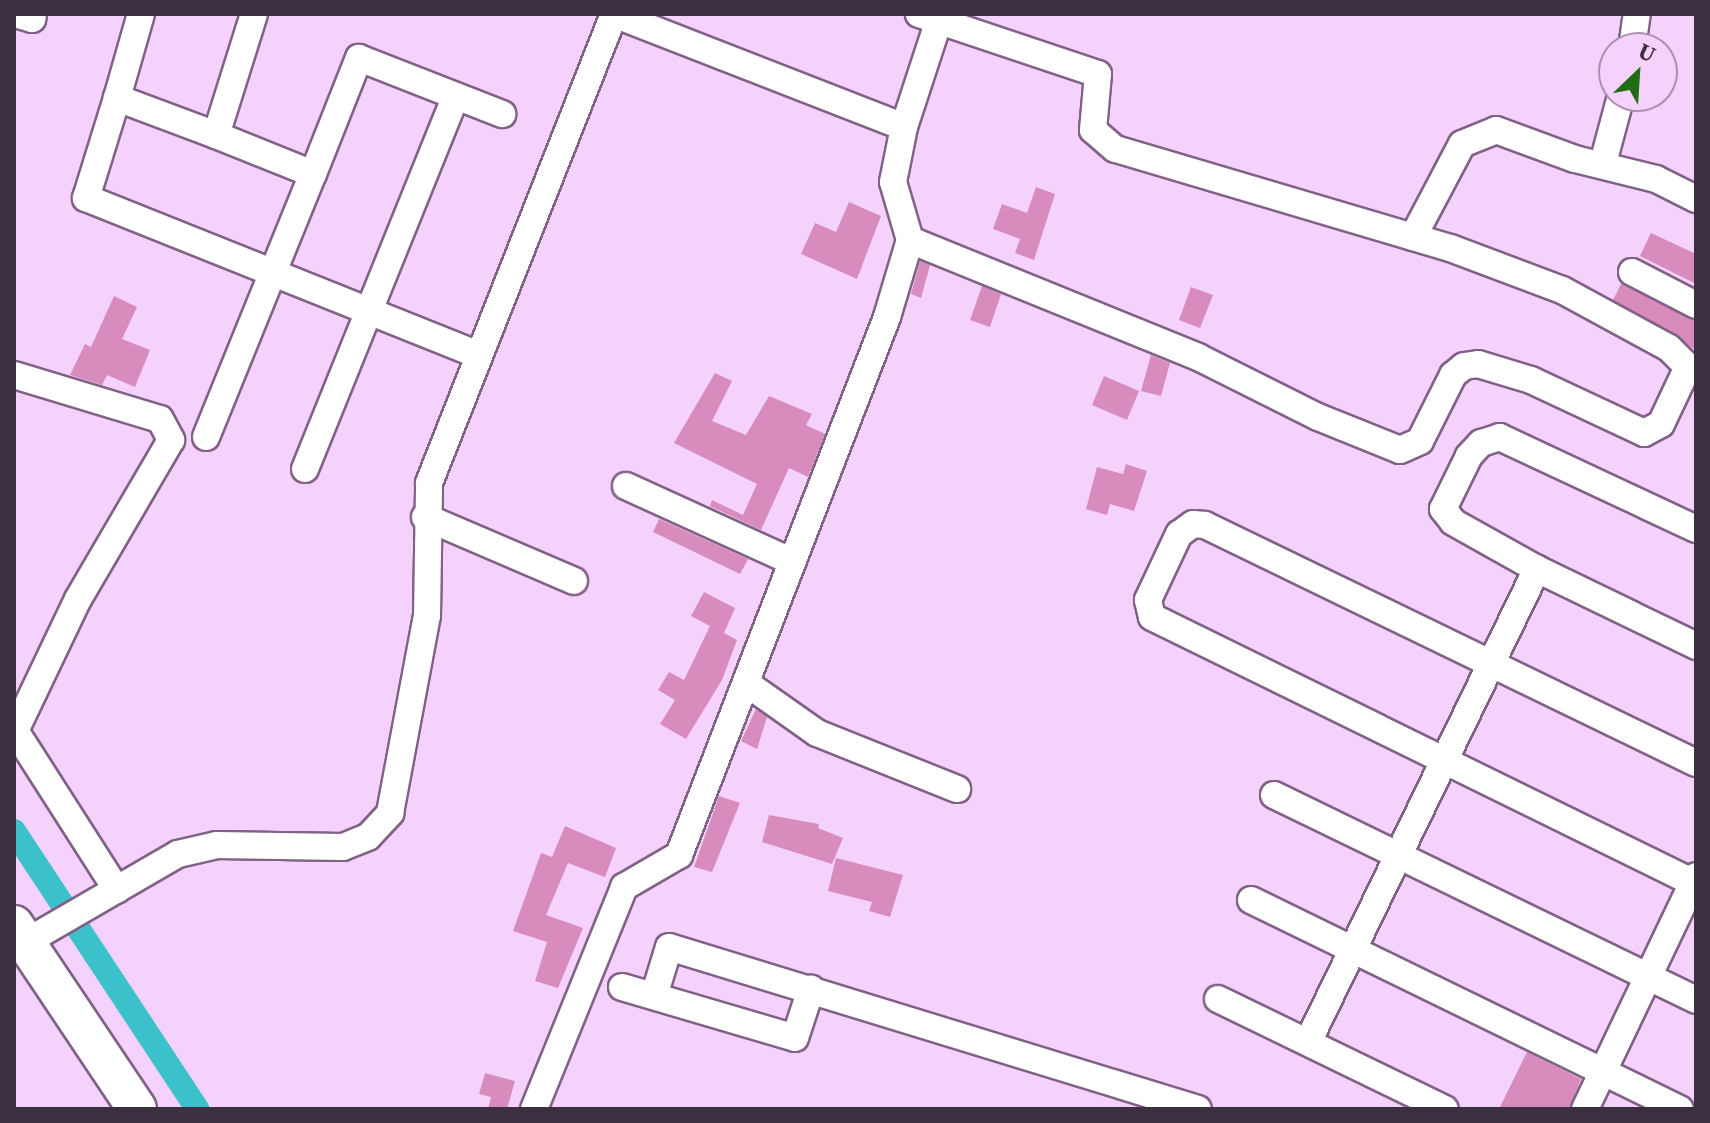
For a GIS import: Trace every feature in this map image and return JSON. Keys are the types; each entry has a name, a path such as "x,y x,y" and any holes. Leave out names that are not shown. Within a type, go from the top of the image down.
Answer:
{"street":[{"path":"15,14 32,19 33,14"},
{"path":"141,14 86,198 479,355"},
{"path":"216,135 254,14"},
{"path":"137,1109 30,931 107,895 178,854 200,848 343,847 378,829 392,805 427,616 425,517 429,483 614,14 904,127"},
{"path":"534,1109 624,887 679,855 887,317 910,240 893,182 933,17 1098,74 1093,130 1115,149 1413,237 1562,290 1669,348 1685,364 1685,373 1661,424 1644,433 1531,380 1478,364 1453,375 1420,441 1400,450 1318,417 1198,357 910,240"},
{"path":"206,437 359,58 502,114"},
{"path":"305,469 456,96"},
{"path":"117,98 313,174"},
{"path":"1603,163 1617,112"},
{"path":"1413,237 1446,166 1472,137 1496,130 1575,159 1603,163 1656,179 1696,199"},
{"path":"1632,272 1696,305"},
{"path":"14,375 154,416 165,423 171,440 78,599 15,730 107,895"},
{"path":"1696,529 1494,436 1481,443 1446,495 1445,517 1537,569 1696,646"},
{"path":"626,486 793,562"},
{"path":"425,517 574,581"},
{"path":"1585,1109 1695,881 1152,617 1148,600 1170,551 1186,527 1205,525 1696,763"},
{"path":"1308,1042 1349,951 1399,855 1537,569"},
{"path":"746,683 817,733 957,789"},
{"path":"1274,795 1696,1000"},
{"path":"1251,900 1349,951 1680,1109"},
{"path":"654,996 669,947 1198,1109"},
{"path":"622,987 795,1038 811,989"},
{"path":"1218,999 1445,1109"}],"building":[{"path":"1036,187 1055,194 1034,260 1015,253 1020,239 993,229 1002,204 1027,213"},
{"path":"849,202 881,216 857,279 801,254 815,223 836,232"},
{"path":"1651,233 1696,254 1696,284 1640,256"},
{"path":"920,261 930,265 921,298 911,294"},
{"path":"1621,284 1696,321 1696,350 1613,300"},
{"path":"982,286 1001,294 990,327 970,320"},
{"path":"1191,287 1213,295 1200,328 1179,320"},
{"path":"114,296 137,307 122,339 150,350 135,387 107,375 102,385 70,375 85,344 91,347"},
{"path":"1151,355 1170,363 1161,396 1141,391"},
{"path":"715,373 732,381 712,421 746,435 769,396 812,414 806,425 825,434 808,477 789,468 761,530 710,506 712,500 743,515 757,484 674,443"},
{"path":"1104,376 1139,391 1127,420 1092,405"},
{"path":"1126,464 1147,471 1134,511 1110,504 1107,515 1086,509 1097,467 1123,474"},
{"path":"659,519 748,559 740,574 653,532"},
{"path":"704,592 735,608 724,633 737,640 722,680 686,739 660,724 675,700 658,690 669,672 684,680 710,626 691,616"},
{"path":"756,709 767,717 757,749 741,741"},
{"path":"719,796 740,803 712,872 694,867"},
{"path":"769,815 819,824 818,828 843,838 832,864 762,842"},
{"path":"565,826 616,848 605,877 568,863 546,915 583,928 558,988 535,981 547,942 513,931 541,853 552,857"},
{"path":"836,858 903,875 890,917 869,911 872,902 828,891"},
{"path":"1527,1052 1581,1079 1569,1109 1499,1109"},
{"path":"485,1073 515,1081 507,1109 488,1109 491,1097 479,1094"}],"waterway":[{"path":"14,831 197,1109"}]}
